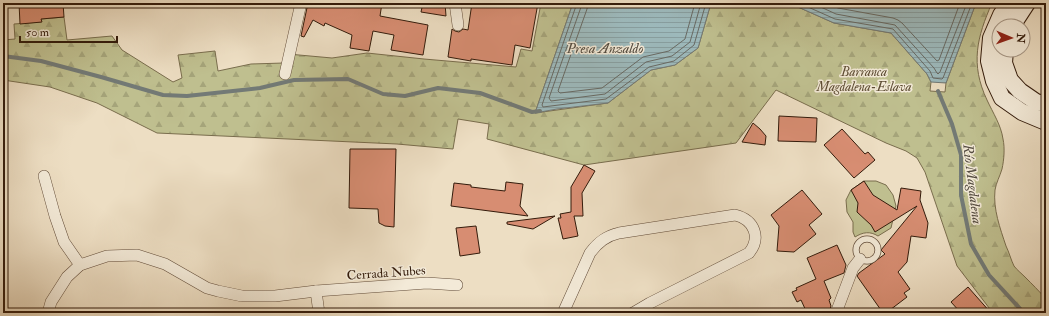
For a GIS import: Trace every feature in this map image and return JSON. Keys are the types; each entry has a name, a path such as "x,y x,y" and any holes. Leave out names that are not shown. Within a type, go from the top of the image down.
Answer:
{"main road":[{"path":"1009,3 1000,15 991,38 989,61 994,82 1002,98 1022,112 1046,122"},
{"path":"1017,18 1027,3"},
{"path":"1004,58 1004,63 1010,80 1020,91 1036,102 1046,104"}],"street":[{"path":"285,74 301,3"},
{"path":"456,3 458,24"},
{"path":"44,176 64,242 80,265 67,277 51,302 48,313"},
{"path":"563,313 590,254 600,241 606,237 619,233 735,215 746,219 750,223 756,239 749,254 650,303 633,313"},
{"name":"Cerrada Nubes","path":"80,265 107,256 137,255 165,264 207,288 242,296 275,296 316,290 427,283 457,285"},
{"path":"836,313 853,268 860,259"},
{"path":"316,290 319,313"}],"lane":[{"path":"866,238 871,239 878,245 876,257 873,260 866,262 860,259 855,251 858,242 866,238"}],"green space":[{"name":"Barranca Magdalena-Eslava","path":"541,3 573,3 535,113 608,103 651,70 675,65 698,48 711,3 789,3 834,23 891,33 927,74 931,82 930,91 945,92 946,83 976,3 992,3 982,27 979,39 977,62 978,74 982,87 999,124 1004,143 1003,165 995,190 996,211 999,225 1014,266 1046,299 1046,313 993,313 957,266 925,172 917,158 906,151 886,143 776,90 736,143 584,165 487,139 489,124 458,119 453,149 397,144 157,133 97,103 50,87 3,80 3,40 15,39 14,24 41,22 41,19 64,17 67,40 112,36 122,50 173,82 182,78 178,55 215,51 218,71 251,64 284,63 288,54 332,58 367,53 516,67 521,49 532,51"},
{"path":"864,181 876,181 886,185 893,195 896,206 891,228 878,236 872,233 866,233 855,237 853,232 853,222 847,212 846,200 851,190"}],"water":[{"name":"Presa Anzaldo","path":"573,3 711,3 698,48 675,65 651,70 608,103 535,113"},
{"path":"789,3 976,3 946,83 931,82 927,74 891,33 834,23"}],"building":[{"path":"19,3 63,3 64,17 41,19 42,22 20,24"},
{"path":"308,3 382,3 380,16 428,25 423,55 391,50 394,35 373,31 369,51 350,48 352,35 325,23 324,26 313,20 304,37 301,36"},
{"path":"423,3 445,3 446,16 421,12"},
{"path":"472,3 538,3 530,48 515,45 512,65 448,57 452,29 459,32 463,29 468,30"},
{"path":"779,116 817,118 816,142 778,141"},
{"path":"753,123 766,136 765,145 742,142"},
{"path":"842,129 865,154 868,152 875,160 854,178 824,145"},
{"path":"350,149 396,149 394,227 385,226 379,223 378,209 349,208"},
{"path":"584,165 595,171 582,193 583,216 574,216 578,236 563,239 558,218 561,218 560,214 571,212 571,187"},
{"path":"864,181 873,195 897,210 901,188 921,191 920,200 928,223 926,238 911,236 907,262 898,272 910,289 904,293 907,297 886,313 883,313 857,276 885,254 881,250 917,206 875,232 871,225 857,212 858,203 851,190"},
{"path":"506,182 523,184 520,206 528,216 451,206 454,183 471,185 471,187 505,191"},
{"path":"802,190 822,214 809,225 816,234 794,252 777,251 779,226 771,215"},
{"path":"555,216 533,229 507,224 507,222"},
{"path":"476,226 480,253 460,256 456,228"},
{"path":"837,245 846,265 844,273 824,281 831,298 829,300 831,306 830,309 822,313 807,313 801,300 797,302 792,292 797,290 796,288 816,279 807,258"},
{"path":"968,287 991,313 961,313 951,302"}],"waterway":[{"path":"3,56 41,61 163,95 187,96 260,88 294,80 348,79 383,94 405,96 438,88 480,93 532,112 540,111"},
{"name":"Río Magdalena","path":"938,91 952,124 961,155 961,195 971,244 989,275 1024,313"}]}
